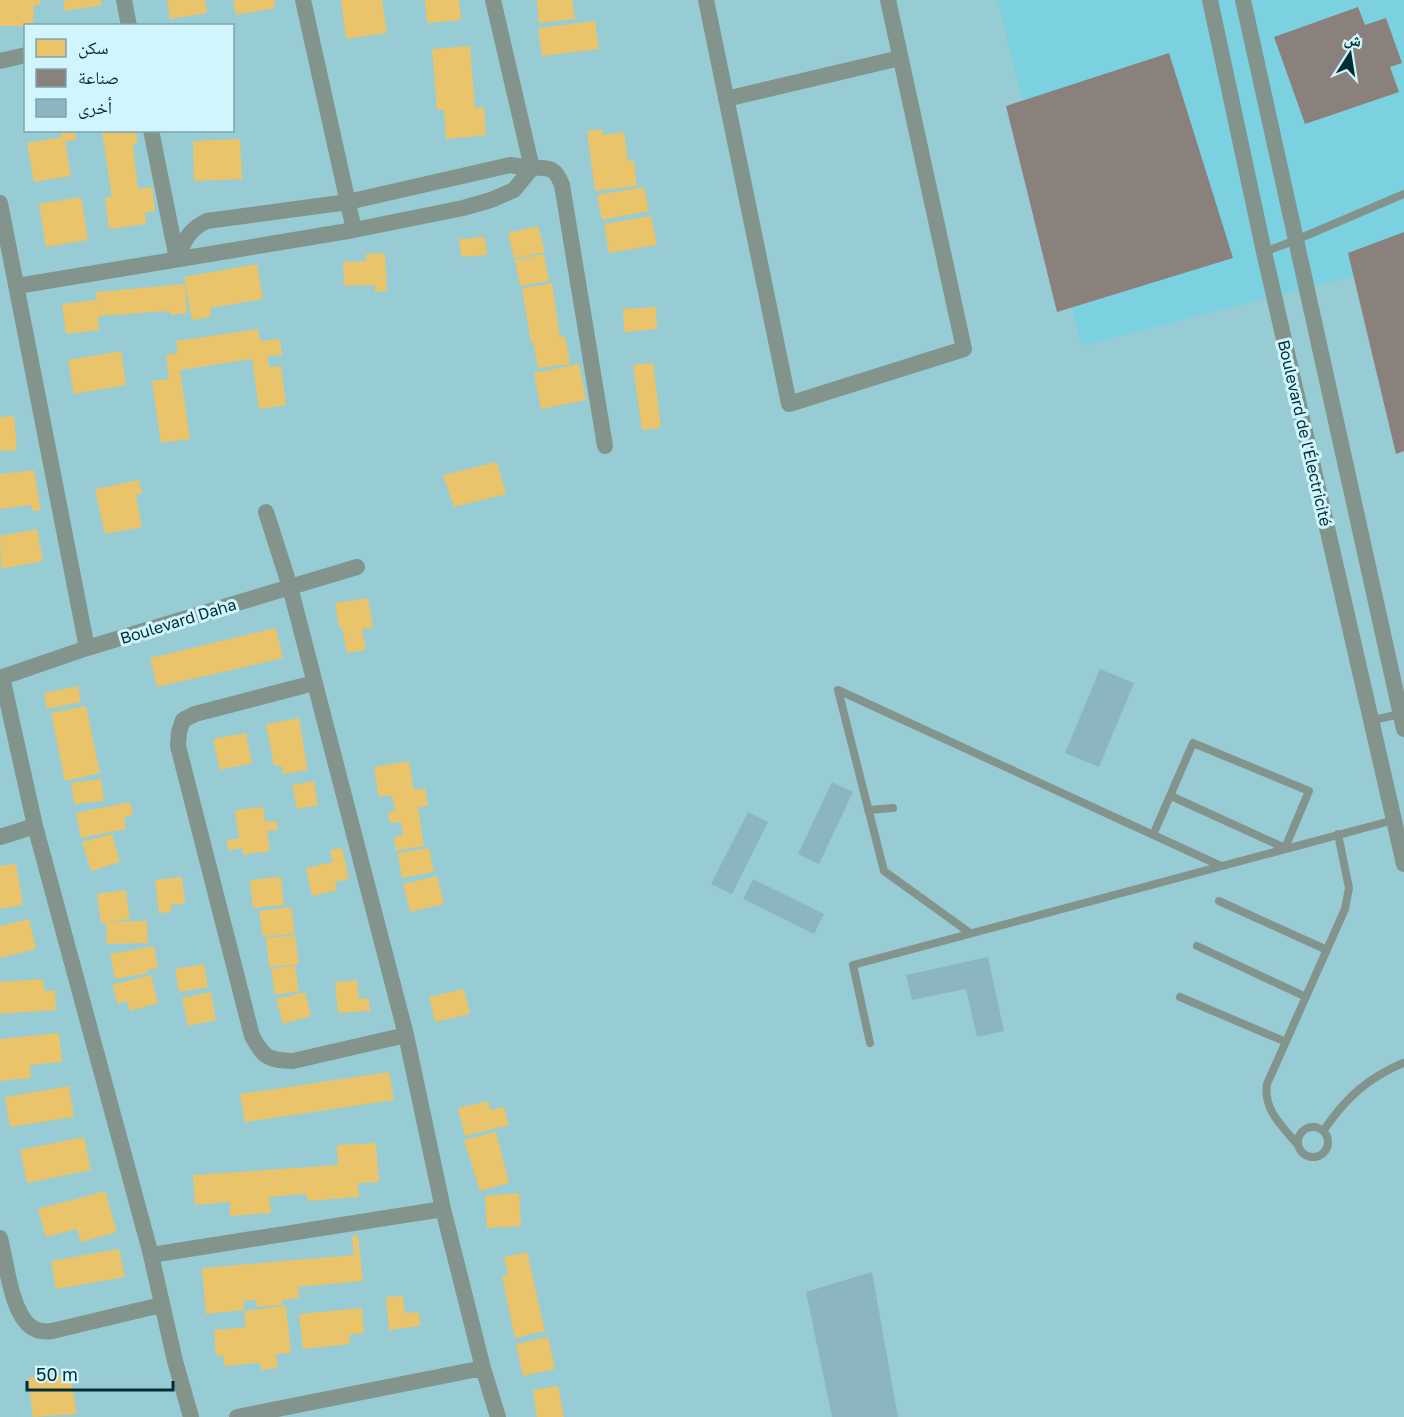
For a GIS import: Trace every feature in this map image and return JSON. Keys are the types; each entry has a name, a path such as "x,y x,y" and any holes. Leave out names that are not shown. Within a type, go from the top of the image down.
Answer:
{"street":[{"path":"124,0 129,24"},
{"path":"303,0 354,230"},
{"path":"493,0 532,168"},
{"path":"706,0 789,404 964,349 888,0"},
{"name":"Boulevard de l'Électricité","path":"1210,0 1264,252 1404,864"},
{"name":"Boulevard de l'Électricité","path":"1243,0 1403,718"},
{"path":"0,61 24,55"},
{"path":"726,99 900,58"},
{"path":"151,132 177,259"},
{"path":"177,259 186,236 195,226 207,221 348,202 510,165 552,169 558,175 562,185 605,446"},
{"path":"17,286 354,230 463,208 514,190 532,168"},
{"path":"0,202 87,648"},
{"path":"266,512 290,587 406,1035 443,1209 483,1368 498,1417"},
{"name":"Boulevard Daha","path":"1,677 87,648 357,567"},
{"path":"1,677 35,826 151,1255 161,1305 191,1417"},
{"path":"314,683 195,714 183,720 179,732 178,746 252,1036 261,1054 274,1061 293,1061 406,1035"},
{"path":"0,837 35,826"},
{"path":"151,1255 443,1209"},
{"path":"0,1238 17,1305 25,1321 35,1329 52,1331 161,1305"},
{"path":"237,1417 292,1412 483,1368"}],"lane":[{"path":"1264,252 1404,194"},
{"path":"970,933 884,871 838,690 1221,866"},
{"path":"1370,721 1403,718"},
{"path":"1153,835 1193,743 1309,791 1285,848"},
{"path":"1171,796 1285,848"},
{"path":"868,810 893,808"},
{"path":"870,1043 853,965 1394,820"},
{"path":"1298,1145 1298,1138 1306,1128 1313,1126 1323,1131 1328,1138 1328,1145 1319,1155 1312,1157 1306,1155 1269,1109 1266,1101 1267,1084 1343,916 1349,888 1338,834"},
{"path":"1219,901 1327,950"},
{"path":"1197,946 1306,997"},
{"path":"1180,997 1286,1042"},
{"path":"1323,1131 1347,1099 1360,1087 1403,1063"}],"shaded area":[{"path":"998,0 1404,0 1404,401 1369,272 1081,346"}],"building: سكن":[{"path":"0,0 40,0 40,5 34,5 33,24 0,26"},
{"path":"101,0 102,5 65,11 63,1"},
{"path":"167,0 205,0 207,13 170,19"},
{"path":"233,0 274,0 275,8 236,15"},
{"path":"341,0 382,0 387,33 346,39"},
{"path":"425,0 459,0 461,20 427,23"},
{"path":"537,0 572,0 575,19 539,23"},
{"path":"595,21 599,49 542,56 538,28"},
{"path":"470,46 475,108 484,107 486,135 446,139 444,110 437,110 432,49"},
{"path":"602,129 603,135 624,132 628,161 634,161 637,186 595,191 587,131"},
{"path":"61,132 75,132 76,140 65,141 71,176 34,182 27,143 62,137"},
{"path":"102,132 136,132 137,144 133,144 138,189 152,187 155,211 145,213 146,224 109,229 105,197 112,197"},
{"path":"240,139 242,179 194,181 193,141"},
{"path":"644,187 649,211 602,220 597,195"},
{"path":"81,197 88,240 46,247 39,204"},
{"path":"651,216 657,245 609,253 604,224"},
{"path":"538,226 545,252 514,259 508,233"},
{"path":"485,237 487,255 461,257 459,239"},
{"path":"385,253 387,291 375,292 375,285 344,286 343,262 366,261 366,254"},
{"path":"544,254 549,281 520,286 515,260"},
{"path":"257,264 263,299 210,308 211,317 192,320 184,277"},
{"path":"552,283 560,337 565,336 570,364 538,368 533,342 531,343 522,288"},
{"path":"185,284 187,313 170,315 170,311 98,316 99,330 66,334 62,304 96,300 97,306 96,292"},
{"path":"656,307 657,329 624,332 623,309"},
{"path":"258,329 260,341 280,339 282,355 268,356 269,367 281,366 286,405 259,409 252,359 180,370 190,439 161,443 152,381 169,379 166,355 178,353 176,341"},
{"path":"121,351 126,385 74,394 68,360"},
{"path":"653,363 661,428 642,430 633,365"},
{"path":"579,364 586,400 541,409 534,373"},
{"path":"14,416 17,450 0,451 0,417"},
{"path":"497,462 506,494 454,507 443,475"},
{"path":"34,470 41,510 32,511 31,505 0,509 0,474"},
{"path":"139,480 142,494 136,495 142,527 105,534 95,489"},
{"path":"37,529 43,561 1,569 0,536"},
{"path":"368,598 373,628 362,629 366,650 347,653 335,603"},
{"path":"276,628 283,658 157,687 150,658"},
{"path":"78,686 81,702 47,709 44,693"},
{"path":"86,706 100,773 65,781 51,713"},
{"path":"299,718 308,770 283,774 281,765 274,766 266,724"},
{"path":"246,733 252,763 220,770 213,739"},
{"path":"409,761 414,790 425,788 428,806 418,807 424,846 396,851 394,837 403,835 401,822 390,823 388,812 395,811 392,795 379,797 374,767"},
{"path":"101,779 104,801 74,804 71,783"},
{"path":"314,781 318,805 297,809 292,785"},
{"path":"130,802 133,815 124,817 126,829 81,838 76,813"},
{"path":"263,807 265,822 277,821 278,830 267,831 270,851 243,855 242,848 228,850 227,840 239,838 235,810"},
{"path":"112,834 120,862 91,871 82,842"},
{"path":"342,848 349,879 335,882 337,890 312,896 306,868 333,862 330,850"},
{"path":"429,848 434,872 402,878 398,853"},
{"path":"16,864 23,905 0,909 0,866"},
{"path":"437,876 444,904 410,912 403,884"},
{"path":"182,877 185,904 171,905 171,912 159,913 155,880"},
{"path":"281,877 284,905 253,908 250,880"},
{"path":"126,890 130,919 101,923 97,894"},
{"path":"291,907 295,933 263,937 259,911"},
{"path":"29,919 36,949 0,958 0,926"},
{"path":"147,921 148,943 107,944 106,922"},
{"path":"295,935 299,964 269,967 266,938"},
{"path":"154,946 158,968 147,970 148,973 115,979 110,954"},
{"path":"204,964 208,987 179,992 175,969"},
{"path":"295,965 299,991 275,995 271,969"},
{"path":"151,975 158,1003 130,1011 127,1001 118,1004 112,985"},
{"path":"43,979 44,991 55,990 56,1010 0,1014 0,982"},
{"path":"357,980 359,999 369,998 370,1011 338,1013 335,982"},
{"path":"464,989 470,1014 435,1022 429,997"},
{"path":"211,992 216,1020 188,1026 182,998"},
{"path":"305,992 311,1016 283,1024 276,999"},
{"path":"59,1033 62,1062 30,1065 31,1078 0,1081 0,1039"},
{"path":"389,1072 394,1100 245,1122 240,1094"},
{"path":"69,1086 74,1117 10,1127 5,1097"},
{"path":"488,1101 490,1110 504,1107 509,1125 465,1136 458,1108"},
{"path":"496,1132 509,1183 480,1191 464,1140"},
{"path":"84,1137 91,1170 27,1183 20,1150"},
{"path":"376,1143 379,1182 358,1183 359,1197 307,1201 307,1194 269,1197 271,1213 230,1216 230,1202 195,1205 193,1175 338,1165 337,1145"},
{"path":"105,1191 117,1232 81,1242 77,1229 46,1237 38,1209"},
{"path":"519,1193 521,1226 487,1228 485,1196"},
{"path":"358,1235 363,1281 298,1287 299,1298 282,1300 283,1305 257,1307 256,1300 243,1301 244,1310 206,1314 202,1268 354,1255 352,1236"},
{"path":"119,1249 125,1277 56,1289 51,1261"},
{"path":"527,1252 545,1331 515,1338 502,1276 508,1275 504,1257"},
{"path":"403,1296 405,1313 419,1312 420,1326 389,1330 386,1297"},
{"path":"286,1306 291,1353 276,1354 278,1368 261,1370 260,1363 224,1366 223,1355 216,1356 214,1330 246,1327 244,1311"},
{"path":"362,1308 364,1333 349,1335 350,1344 303,1349 299,1314"},
{"path":"548,1337 555,1369 523,1376 516,1344"},
{"path":"70,1373 77,1414 33,1417 28,1378"},
{"path":"558,1386 564,1417 537,1417 533,1390"}],"building: صناعة":[{"path":"1358,7 1365,25 1386,18 1402,63 1390,67 1399,92 1305,124 1274,37"},
{"path":"1169,53 1233,258 1057,312 1006,106"},
{"path":"1404,232 1404,451 1396,454 1348,253"}],"building: أخرى":[{"path":"1100,669 1134,683 1099,767 1065,753"},
{"path":"832,782 853,792 819,864 798,854"},
{"path":"748,812 768,822 732,894 711,884"},
{"path":"753,879 824,914 814,934 743,899"},
{"path":"988,957 1004,1031 977,1037 966,989 912,1000 906,975"},
{"path":"872,1272 898,1417 832,1417 806,1292"}]}
